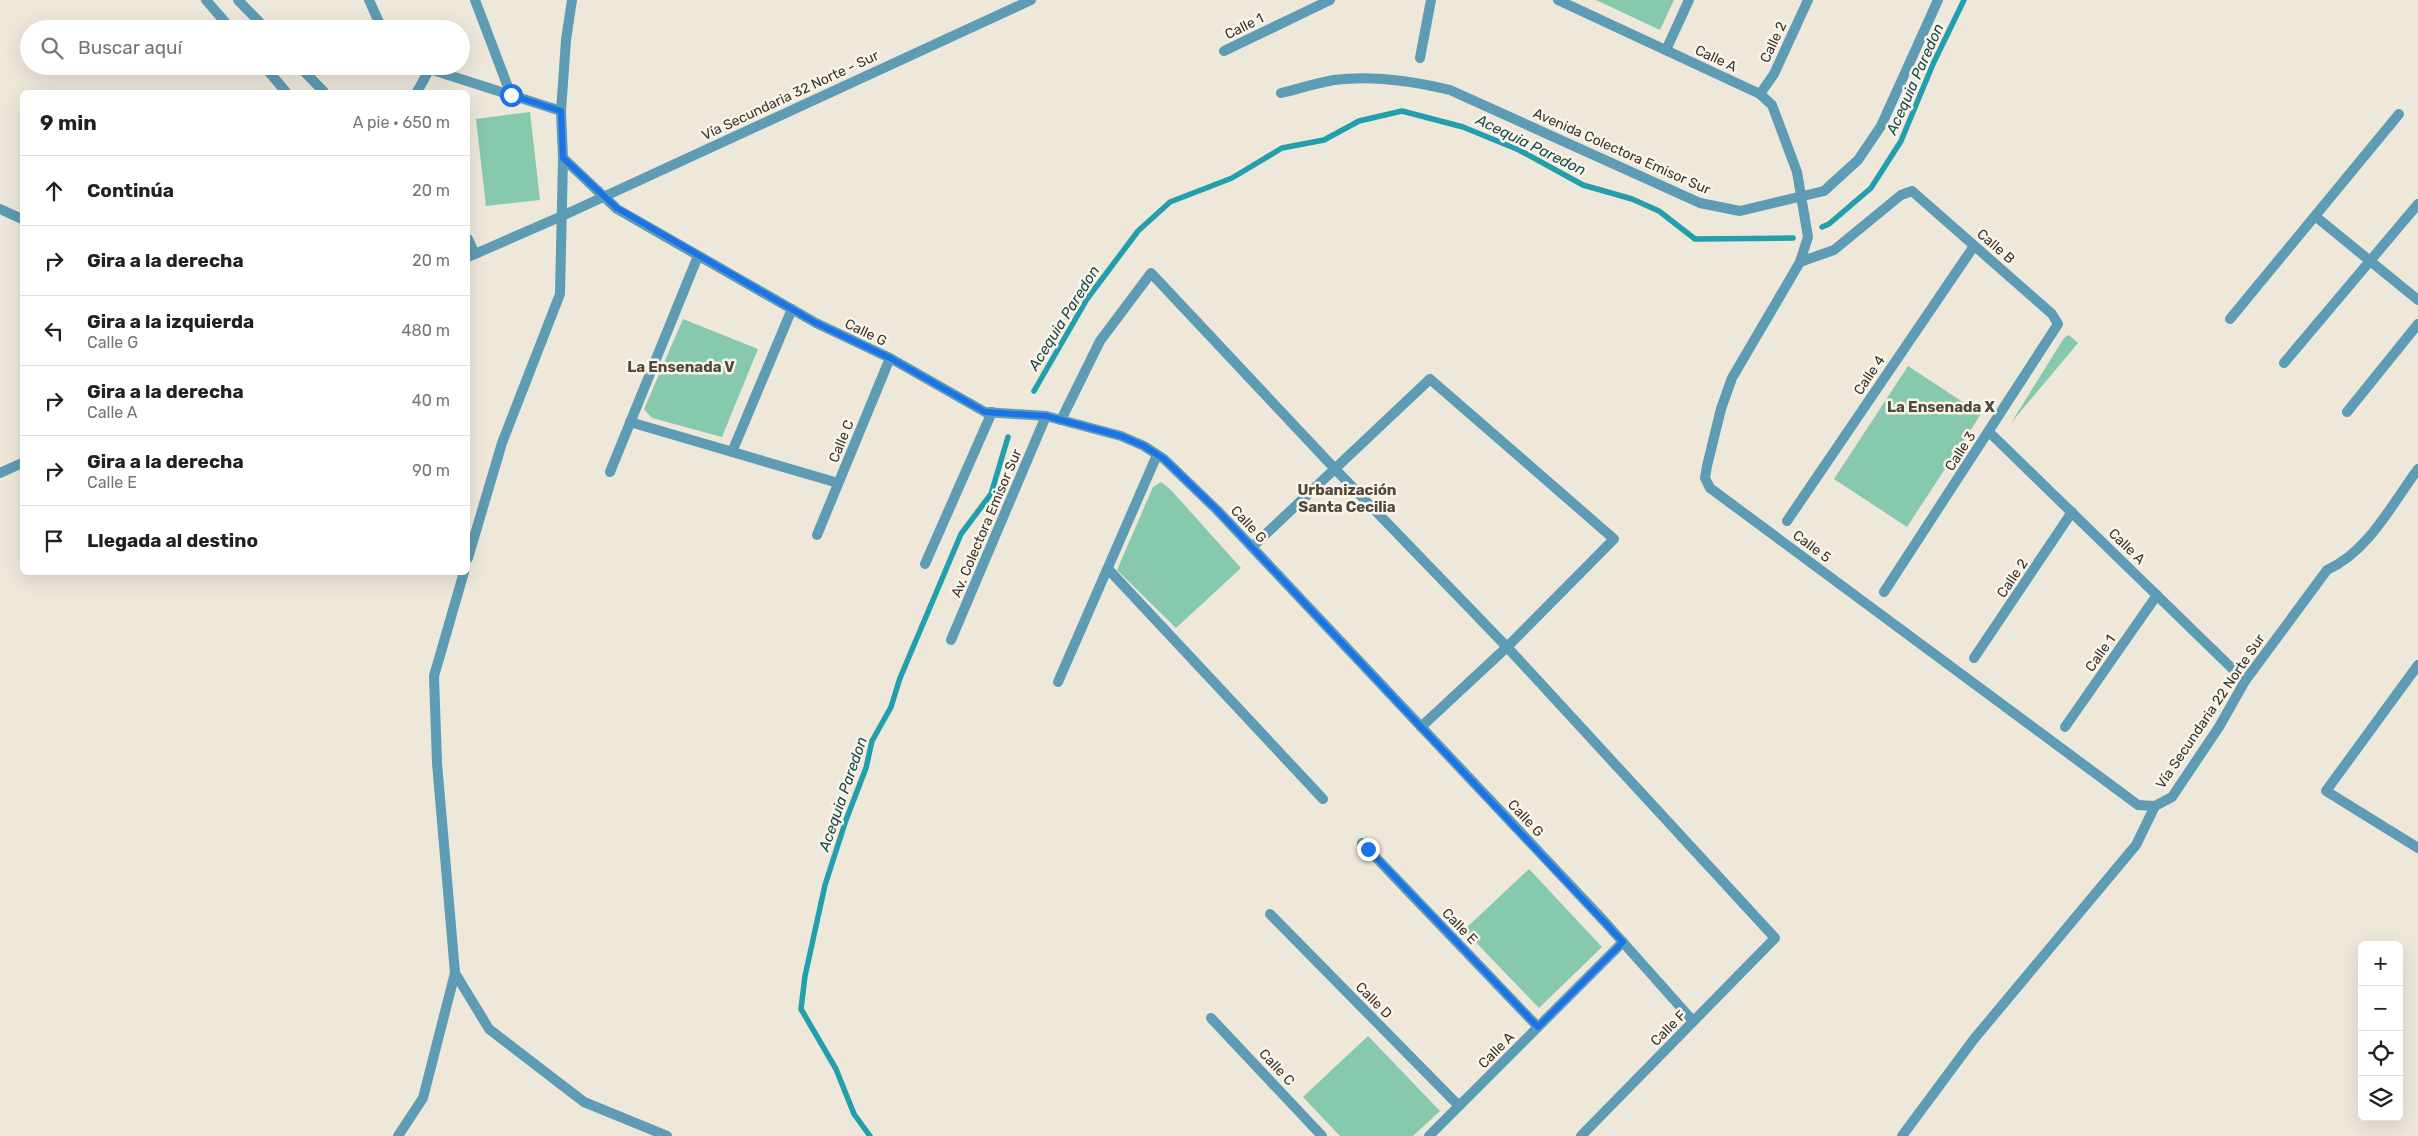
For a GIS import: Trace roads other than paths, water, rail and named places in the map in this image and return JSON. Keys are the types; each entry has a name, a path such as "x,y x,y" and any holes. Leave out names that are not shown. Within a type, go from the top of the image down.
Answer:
{"street":[{"path":"206,0 223,20"},
{"path":"238,0 257,20"},
{"path":"369,0 378,20"},
{"path":"475,0 511,95"},
{"path":"470,551 502,442 560,294 563,158 561,111 566,40 572,0"},
{"name":"Vía Secundaria 32 Norte - Sur","path":"471,255 562,216 1031,0"},
{"name":"Calle 1","path":"1224,51 1330,0"},
{"path":"1420,58 1431,0"},
{"name":"Calle A","path":"1558,0 1760,94 1772,105 1797,172 1802,197"},
{"path":"1666,50 1689,0"},
{"name":"Calle 2","path":"1760,94 1774,74 1808,0"},
{"name":"Avenida Colectora Emisor Sur","path":"1281,93 1334,80 1378,79 1417,82 1450,90 1700,203 1740,211 1824,191 1858,160 1881,126 1938,0"},
{"path":"272,75 284,90"},
{"path":"308,75 322,90"},
{"path":"418,90 422,75"},
{"path":"447,75 561,111"},
{"path":"2230,319 2399,114"},
{"name":"Calle G","path":"563,158 617,208 792,309 890,358 985,412 1046,416 1121,436 1157,455 1186,479 1252,547 1623,942 1694,1021"},
{"name":"Calle B","path":"1800,262 1834,250 1901,195 1912,192 2052,314 2058,324"},
{"name":"Calle 5","path":"1802,197 1808,237 1800,262 1732,378 1721,409 1707,466 1705,478 1710,488 2138,805 2155,806"},
{"path":"2284,363 2418,204"},
{"path":"0,209 20,218"},
{"path":"2315,216 2418,300"},
{"name":"Calle 4","path":"1788,520 1974,246"},
{"path":"610,472 698,256"},
{"path":"1061,420 1100,341 1150,273 1335,469 1507,647"},
{"path":"732,452 792,309"},
{"name":"Calle 3","path":"1884,592 2058,324"},
{"path":"2347,412 2418,324"},
{"name":"Calle C","path":"817,535 890,358"},
{"path":"1252,547 1430,378 1614,539 1507,647 1421,727"},
{"path":"925,564 992,412"},
{"name":"Av. Colectora Emisor Sur","path":"951,640 1046,416"},
{"path":"630,422 838,483"},
{"name":"Calle A","path":"1989,432 2245,681"},
{"path":"1058,682 1157,455"},
{"path":"0,472 20,463"},
{"name":"Vía Secundaria 22 Norte Sur","path":"2155,806 2172,797 2219,727 2245,681 2327,570 2336,566 2360,548 2418,469"},
{"name":"Calle 2","path":"1974,658 2072,512"},
{"path":"1108,569 1323,799"},
{"path":"398,1136 423,1098 455,973 437,763 434,676 463,575"},
{"name":"Calle 1","path":"2065,727 2156,595"},
{"name":"Calle F","path":"1507,647 1775,938 1581,1136"},
{"path":"2418,665 2326,791 2418,848"},
{"path":"1902,1136 1974,1039 2136,845 2155,806"},
{"name":"Calle E","path":"1362,843 1538,1027"},
{"name":"Calle D","path":"1270,914 1459,1106"},
{"name":"Calle A","path":"1429,1136 1623,942"},
{"path":"455,973 489,1029 584,1102 667,1136"},
{"name":"Calle C","path":"1211,1018 1322,1136"}],"waterway":[{"name":"Acequia Paredon","path":"1822,227 1829,224 1871,188 1901,141 1933,64 1964,0"},
{"name":"Acequia Paredon","path":"1034,391 1087,299 1138,231 1170,202 1232,178 1282,148 1324,140 1359,121 1402,111 1463,127 1519,150 1583,185 1632,199 1659,211 1695,239 1793,238"},
{"name":"Acequia Paredon","path":"870,1136 854,1114 836,1069 801,1009 805,976 825,885 846,820 866,768 872,741 891,707 900,678 961,534 991,494 1008,437"}],"district":[{"name":"La Ensenada V","path":"681,367"},
{"name":"La Ensenada X","path":"1941,407"},
{"name":"Urbanización Santa Cecilia","path":"1347,498"}]}
